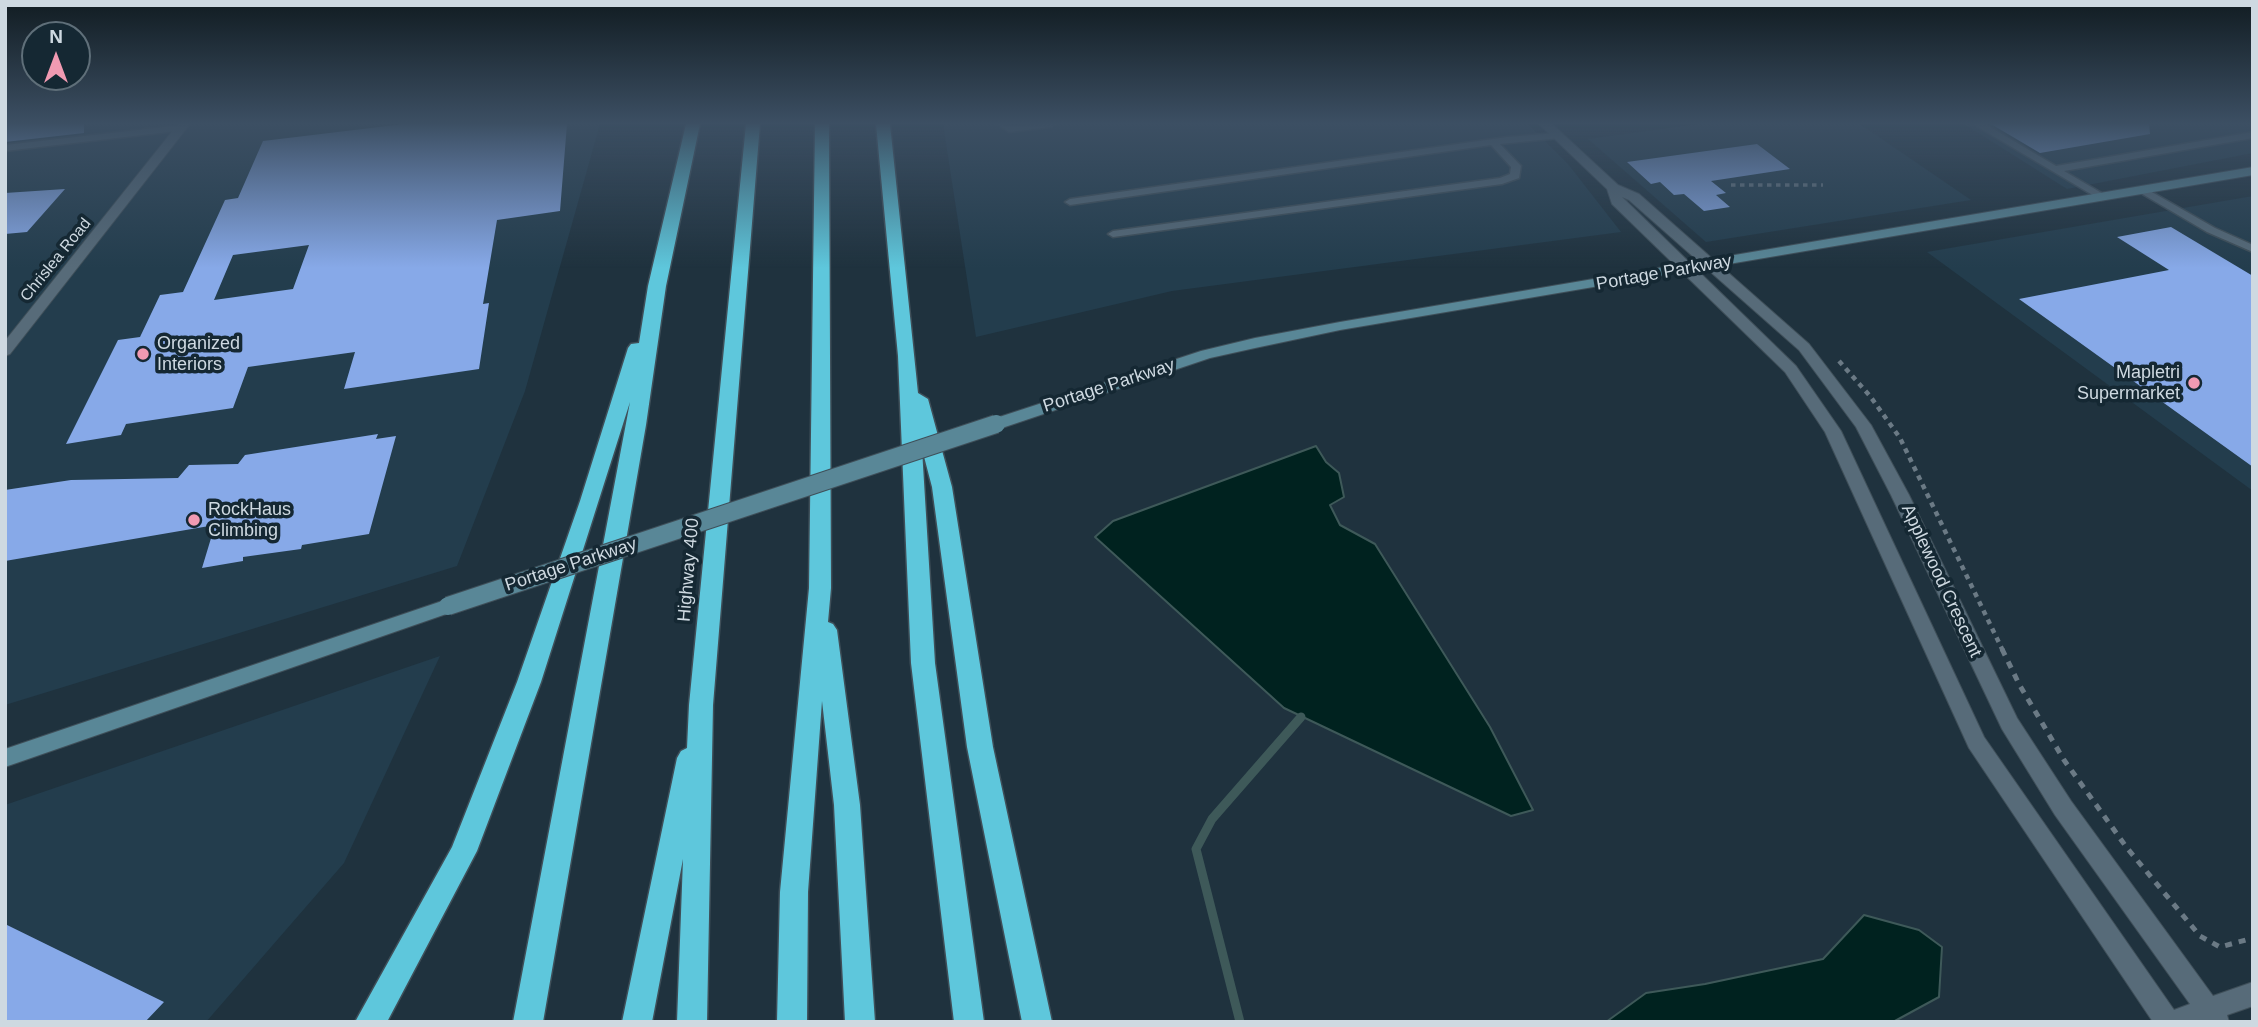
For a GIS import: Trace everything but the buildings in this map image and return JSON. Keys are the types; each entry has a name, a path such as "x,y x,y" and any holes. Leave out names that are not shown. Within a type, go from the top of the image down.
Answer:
{"highway":[{"path":"528,1022 636,425 657,286 682,172"},
{"name":"Highway 400","path":"692,1022 701,705 749,172"},
{"path":"792,1022 794,892 820,588 822,172"},
{"path":"888,172 907,356 923,663 969,1022"},
{"path":"370,1022 464,851 529,682 590,501 657,286"},
{"path":"907,356 942,487 980,747 1037,1022"},
{"path":"820,588 847,804 860,1022"},
{"path":"637,1022 701,705"}],"street":[{"name":"Chrislea Road","path":"5,351 147,172"},
{"name":"Applewood Crescent","path":"1596,172 1613,188 1634,197 1804,347 1863,425 1900,495 2009,723 2063,808 2212,1016"},
{"name":"Portage Parkway","path":"5,758 448,606 1206,354 1340,326 2253,172"},
{"name":"Applewood Crescent","path":"1613,188 1617,201 1791,369 1833,431 1976,742 2168,1022"},
{"path":"2174,1022 2212,1016 2253,994"}],"lane":[{"path":"1070,202 1282,172"},
{"path":"1113,234 1503,181 1515,176 1515,172"},
{"path":"2060,172 2101,197"},
{"path":"2143,190 2211,230 2253,250"}],"path":[{"path":"1731,185 1824,185"},
{"path":"1836,357 1870,396 1900,438 2019,684 2064,760 2127,848 2200,936 2220,947 2253,938"}],"shaded area":[{"path":"5,172 587,172 525,391 457,566 5,705"},
{"path":"950,172 1574,172 1621,232 1172,291 976,337"},
{"path":"1626,172 1930,172 1971,200 1706,242"},
{"path":"2040,172 2155,172 2067,189"},
{"path":"2253,196 2253,491 1927,252"},
{"path":"1316,446 1326,462 1339,473 1344,497 1330,505 1340,525 1375,544 1490,727 1533,810 1511,816 1284,708 1095,537 1113,521"},
{"path":"440,656 344,863 206,1022 5,1022 5,805"},
{"path":"1864,915 1919,930 1942,947 1939,997 1893,1022 1606,1022 1646,993 1705,984 1823,959"}],"waterway":[{"path":"1240,1022 1196,849 1212,819 1301,717"}],"place":[{"name":"Organized Interiors","path":"143,354"},
{"name":"Mapletri Supermarket","path":"2194,383"},
{"name":"RockHaus Climbing","path":"194,520"}]}
